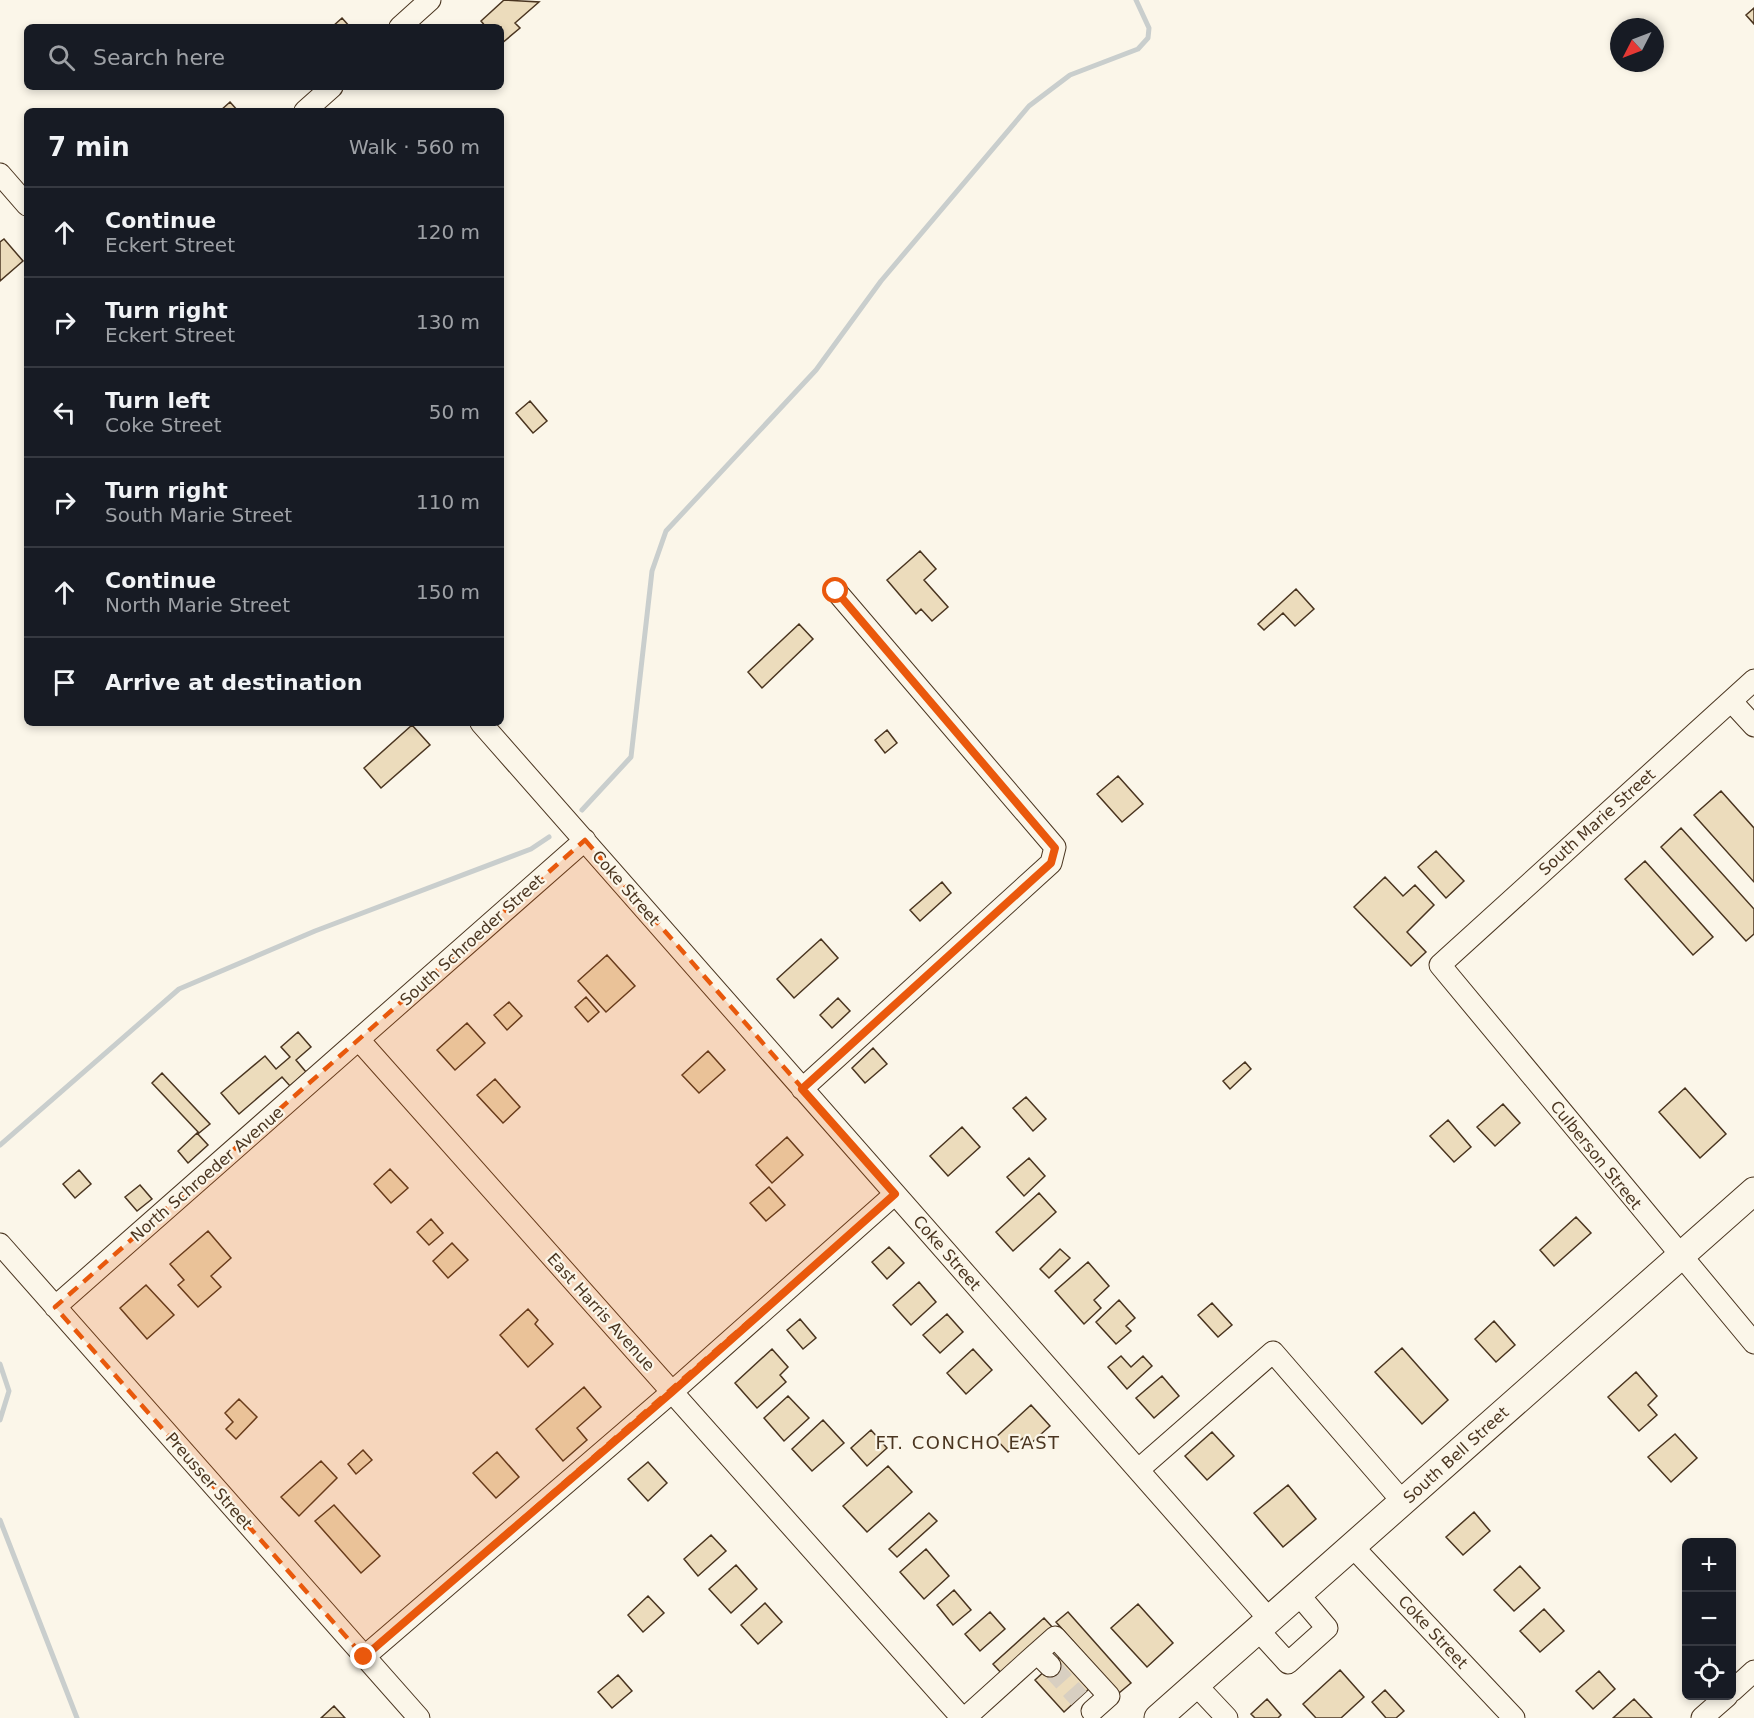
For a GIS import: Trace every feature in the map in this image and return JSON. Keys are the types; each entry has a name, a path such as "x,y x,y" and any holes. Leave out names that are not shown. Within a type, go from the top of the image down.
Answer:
{"main road":[{"name":"South Bell Street","path":"1158,1718 1754,1191"}],"street":[{"path":"403,24 430,0"},
{"path":"308,108 329,90"},
{"path":"0,174 24,202"},
{"path":"802,1089 1051,863 1055,848 836,591"},
{"name":"South Marie Street","path":"1440,965 1754,680"},
{"path":"1731,701 1754,726"},
{"name":"Coke Street","path":"484,726 1138,1470 1264,1625 1288,1662 1327,1628 1299,1595"},
{"name":"South Schroeder Street","path":"359,1040 585,840"},
{"name":"Culberson Street","path":"1440,965 1680,1257 1754,1343"},
{"name":"North Schroeder Avenue","path":"56,1307 359,1040"},
{"name":"East Harris Avenue","path":"359,1040 964,1718"},
{"path":"364,1657 672,1392 895,1194"},
{"name":"Preusser Street","path":"0,1244 418,1718"},
{"path":"1138,1470 1273,1352 1403,1502"},
{"name":"Coke Street","path":"1353,1546 1514,1718"},
{"path":"964,1718 1044,1659 1055,1637 1109,1696 1090,1709"},
{"path":"1736,1687 1754,1671"},
{"path":"1196,1685 1227,1718"},
{"path":"1702,1718 1722,1700"}],"highlighted area":[{"path":"585,840 895,1194 364,1657 55,1307"}],"building":[{"path":"504,0 539,2 515,23 520,28 504,41 504,24 484,24 481,21"},
{"path":"1754,8 1754,24 1746,15"},
{"path":"342,18 347,24 335,24"},
{"path":"230,102 235,108 223,108"},
{"path":"4,239 23,261 0,281 0,242"},
{"path":"530,401 547,421 533,433 516,413"},
{"path":"920,551 936,569 924,580 948,607 932,621 921,609 916,614 887,580"},
{"path":"1296,589 1314,609 1295,626 1283,613 1264,630 1258,624"},
{"path":"799,624 813,639 762,688 748,672"},
{"path":"411,726 430,745 381,788 364,768"},
{"path":"887,730 897,743 885,753 875,740"},
{"path":"1118,776 1143,804 1122,822 1097,794"},
{"path":"1721,791 1754,828 1754,882 1694,815"},
{"path":"1681,828 1754,909 1754,934 1746,941 1661,847"},
{"path":"1436,851 1464,881 1446,898 1418,867"},
{"path":"1645,861 1713,937 1693,955 1625,879"},
{"path":"1385,877 1403,896 1415,885 1434,905 1407,932 1426,952 1411,966 1354,907"},
{"path":"942,882 951,893 920,921 910,910"},
{"path":"821,939 838,958 794,998 777,979"},
{"path":"607,955 635,986 606,1012 578,981"},
{"path":"586,997 599,1012 588,1022 575,1007"},
{"path":"838,998 850,1011 832,1028 820,1015"},
{"path":"509,1002 522,1016 507,1030 494,1015"},
{"path":"467,1023 485,1043 455,1070 437,1050"},
{"path":"298,1032 311,1047 296,1060 306,1072 290,1086 282,1077 239,1114 221,1093 265,1056 276,1069 290,1057 281,1047"},
{"path":"873,1048 887,1064 865,1083 852,1068"},
{"path":"708,1051 725,1070 699,1093 682,1075"},
{"path":"1245,1062 1251,1069 1230,1089 1223,1081"},
{"path":"162,1073 210,1124 199,1133 152,1083"},
{"path":"495,1079 520,1107 503,1123 477,1095"},
{"path":"1685,1088 1726,1134 1700,1158 1659,1112"},
{"path":"1026,1097 1046,1119 1033,1131 1013,1108"},
{"path":"1503,1104 1520,1123 1495,1146 1477,1127"},
{"path":"1448,1120 1471,1147 1454,1162 1430,1136"},
{"path":"962,1127 980,1147 948,1176 930,1156"},
{"path":"197,1133 208,1145 188,1163 178,1151"},
{"path":"787,1137 803,1155 772,1183 756,1165"},
{"path":"1029,1158 1045,1176 1024,1196 1007,1177"},
{"path":"390,1169 408,1188 391,1203 374,1184"},
{"path":"79,1170 91,1184 75,1198 63,1184"},
{"path":"140,1185 152,1199 137,1211 125,1197"},
{"path":"769,1187 785,1205 766,1221 750,1203"},
{"path":"1039,1193 1056,1212 1013,1251 996,1232"},
{"path":"1576,1217 1591,1233 1554,1266 1540,1250"},
{"path":"431,1219 443,1233 429,1245 417,1232"},
{"path":"208,1231 231,1258 211,1276 221,1287 198,1307 178,1285 184,1280 170,1264"},
{"path":"452,1243 468,1260 448,1278 433,1261"},
{"path":"889,1247 904,1263 887,1279 872,1262"},
{"path":"1060,1249 1070,1258 1049,1278 1040,1269"},
{"path":"1088,1262 1109,1286 1094,1300 1101,1308 1084,1324 1055,1291"},
{"path":"919,1282 936,1302 911,1325 893,1305"},
{"path":"146,1285 174,1315 147,1339 120,1308"},
{"path":"1119,1300 1135,1318 1126,1326 1131,1331 1116,1344 1096,1322"},
{"path":"1212,1303 1232,1325 1218,1337 1198,1315"},
{"path":"528,1309 538,1320 535,1324 553,1344 528,1367 500,1335"},
{"path":"947,1314 963,1332 940,1353 923,1335"},
{"path":"800,1319 816,1338 803,1349 787,1330"},
{"path":"1494,1321 1515,1345 1496,1362 1475,1339"},
{"path":"1402,1348 1448,1400 1422,1424 1375,1372"},
{"path":"772,1349 788,1367 780,1375 786,1382 757,1408 735,1383"},
{"path":"973,1349 992,1370 966,1394 947,1373"},
{"path":"1121,1356 1131,1367 1143,1356 1152,1366 1127,1389 1108,1367"},
{"path":"1636,1372 1657,1396 1648,1405 1657,1415 1639,1431 1608,1397"},
{"path":"1162,1376 1179,1396 1154,1418 1136,1398"},
{"path":"584,1387 601,1407 577,1428 587,1440 563,1461 536,1429"},
{"path":"788,1396 809,1418 784,1441 764,1418"},
{"path":"239,1399 257,1417 236,1439 226,1429 233,1422 225,1413"},
{"path":"1031,1405 1050,1426 1029,1445 1023,1438 1008,1452 995,1438"},
{"path":"823,1420 844,1443 812,1471 792,1449"},
{"path":"871,1430 887,1448 867,1466 851,1448"},
{"path":"1212,1432 1234,1456 1207,1480 1185,1456"},
{"path":"1675,1434 1697,1458 1671,1482 1648,1457"},
{"path":"363,1450 372,1460 356,1474 348,1464"},
{"path":"497,1452 519,1477 496,1498 473,1473"},
{"path":"321,1461 337,1478 299,1516 281,1497"},
{"path":"648,1462 667,1483 648,1501 628,1479"},
{"path":"888,1466 912,1492 867,1532 843,1506"},
{"path":"1288,1485 1316,1519 1283,1547 1254,1513"},
{"path":"334,1505 380,1556 361,1573 315,1521"},
{"path":"1474,1512 1490,1531 1463,1555 1446,1537"},
{"path":"929,1513 937,1521 897,1557 889,1549"},
{"path":"711,1535 726,1551 698,1576 684,1559"},
{"path":"926,1549 949,1576 924,1599 900,1572"},
{"path":"736,1565 757,1589 731,1613 709,1589"},
{"path":"1520,1566 1540,1588 1514,1611 1494,1590"},
{"path":"954,1590 971,1610 953,1625 937,1605"},
{"path":"648,1596 664,1613 643,1632 628,1615"},
{"path":"765,1603 782,1622 758,1644 741,1625"},
{"path":"1138,1604 1173,1643 1147,1667 1111,1628"},
{"path":"1544,1609 1564,1631 1540,1652 1520,1631"},
{"path":"990,1612 1005,1629 980,1651 965,1634"},
{"path":"1068,1612 1131,1683 1119,1693 1056,1622"},
{"path":"1044,1618 1054,1629 1003,1675 993,1664"},
{"path":"1061,1656 1090,1688 1064,1712 1035,1680"},
{"path":"1340,1670 1364,1697 1341,1718 1316,1718 1303,1704"},
{"path":"1599,1671 1615,1689 1593,1709 1576,1691"},
{"path":"618,1675 632,1691 612,1708 598,1692"},
{"path":"1385,1690 1404,1711 1396,1718 1386,1718 1372,1702"},
{"path":"1267,1699 1281,1715 1278,1718 1255,1718 1251,1714"},
{"path":"1634,1699 1652,1718 1613,1718"},
{"path":"334,1706 345,1718 321,1718"}],"waterway":[{"path":"582,810 631,757 652,571 666,531 816,370 881,281 1029,106 1070,75 1138,49 1148,38 1149,28 1136,0"},
{"path":"0,1145 179,989 315,931 531,849 549,837"},
{"path":"0,1364 9,1391 0,1420"},
{"path":"0,1520 77,1718"}],"tunnel":[{"path":"1050,1666 1079,1698"}],"district":[{"name":"FT. CONCHO EAST","path":"968,1442"}],"route":[{"path":"364,1657 672,1392 895,1194 802,1089 1051,863 1055,848 836,591"}]}
